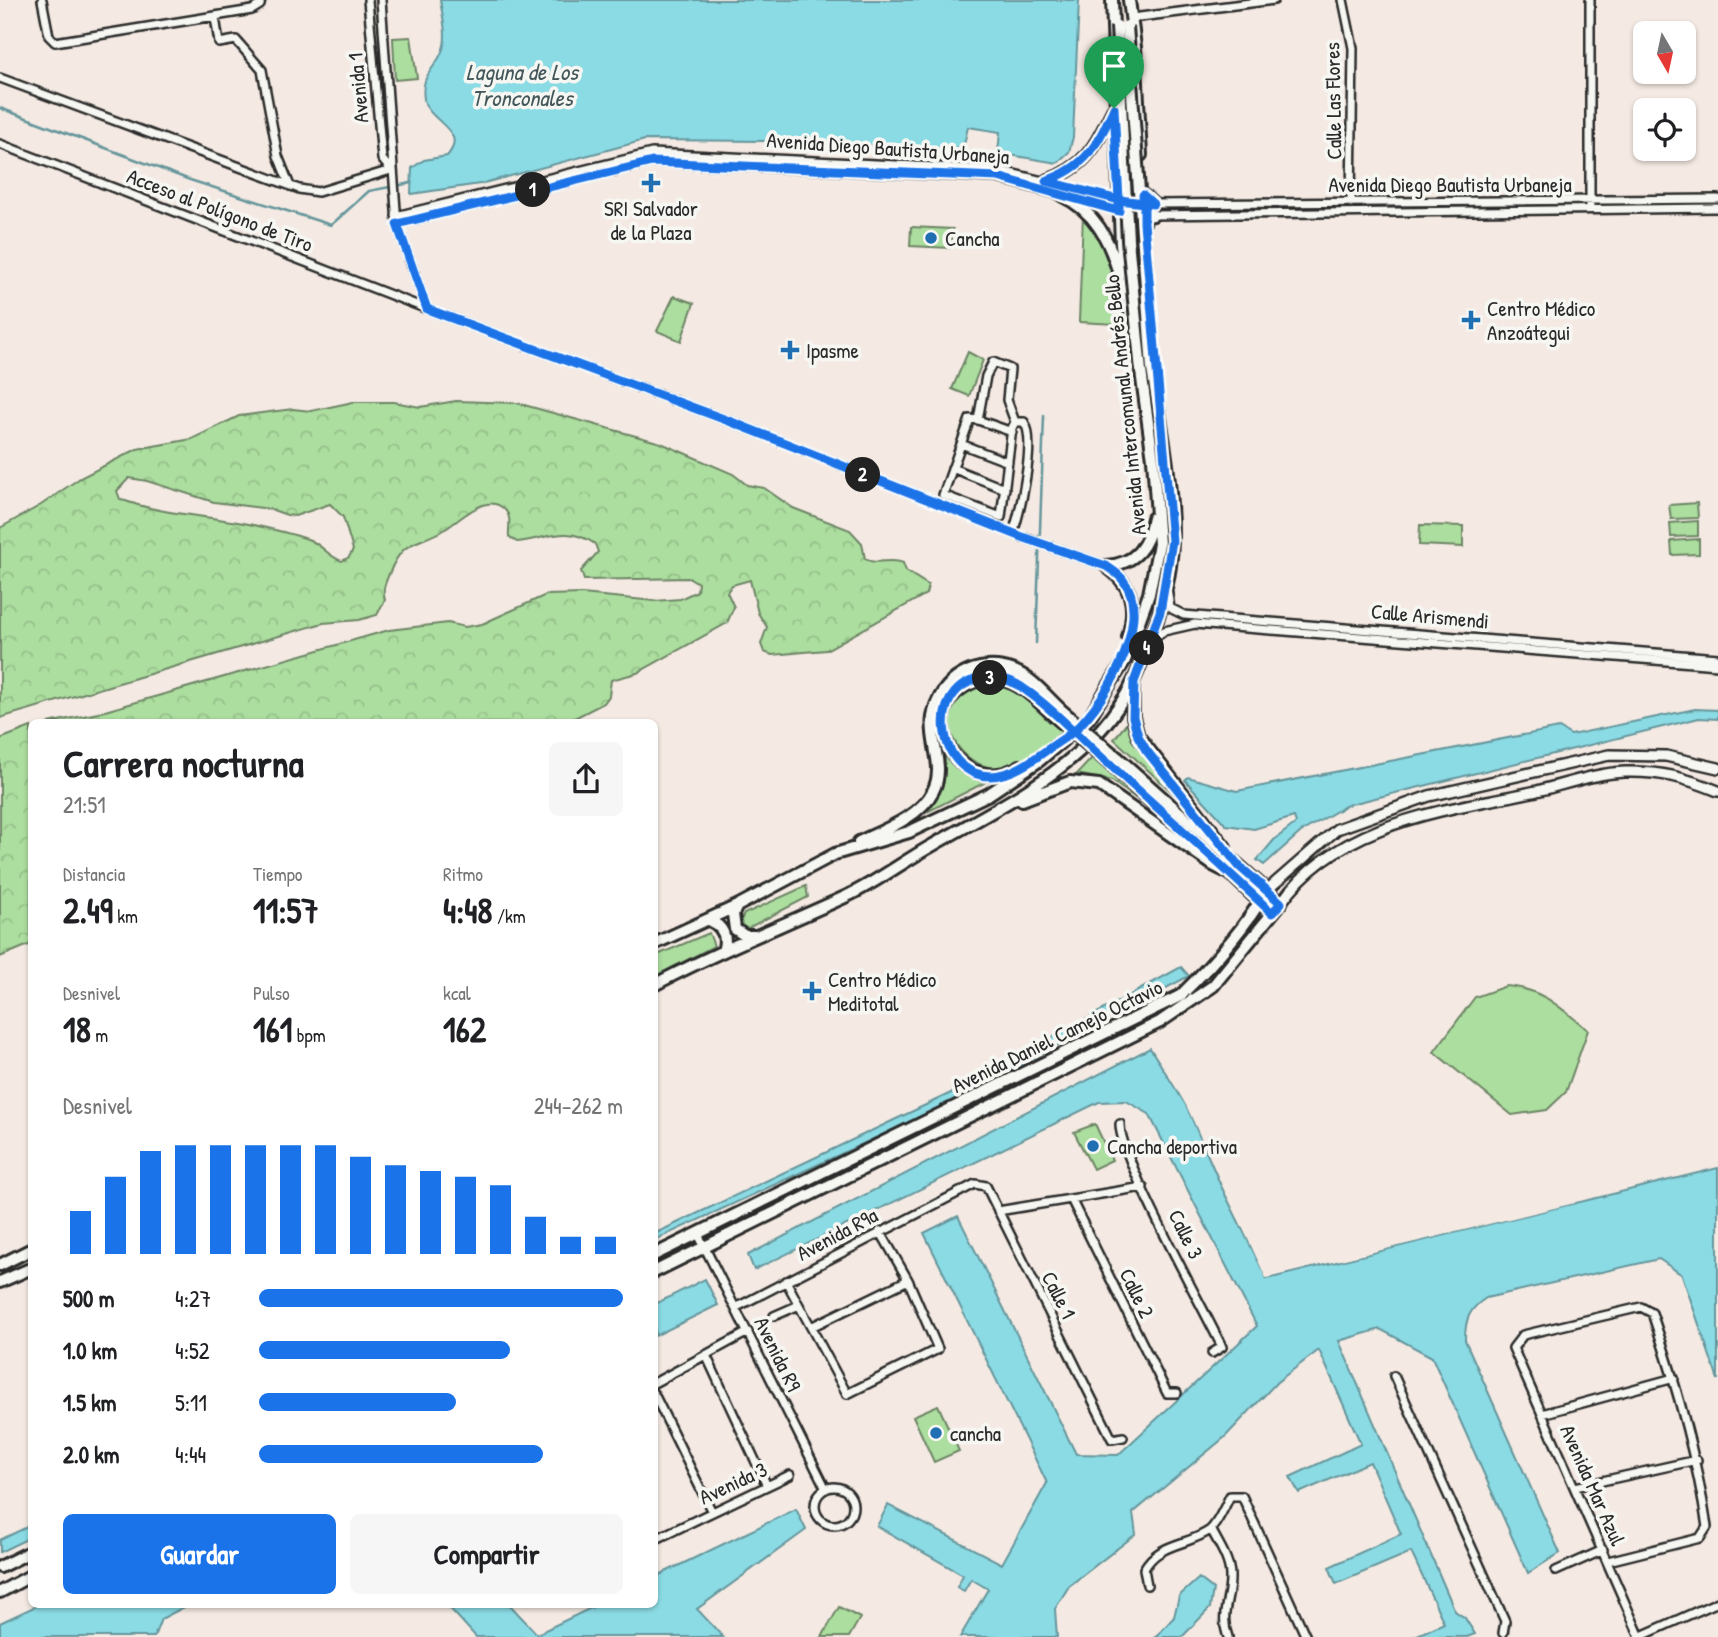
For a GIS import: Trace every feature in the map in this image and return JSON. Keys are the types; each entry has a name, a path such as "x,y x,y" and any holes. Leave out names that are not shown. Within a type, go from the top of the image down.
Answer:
{"main road":[{"name":"Avenida Intercomunal Andrés Bello","path":"1112,0 1125,23"},
{"path":"1112,0 1114,108 1126,300 1149,437"},
{"name":"Avenida Intercomunal Andrés Bello","path":"658,942 709,920 835,854 931,823 1007,783 1089,718 1117,674 1138,626 1152,581 1159,544 1149,437 1125,23 1128,0"},
{"path":"1125,23 1147,209 1162,437"},
{"path":"1046,181 1070,173 1085,160 1114,108"},
{"path":"1061,195 1085,211 1104,232 1126,300"},
{"name":"Avenida Intercomunal Andrés Bello","path":"658,983 754,936 845,897 1006,806 1069,760 1108,720 1134,682 1150,641 1167,580 1172,541 1162,437 1147,370"},
{"path":"1106,566 1119,565 1140,553 1150,535 1156,506"},
{"path":"1106,566 1124,580 1133,611 1117,674"},
{"path":"835,854 912,813 932,793 938,765 932,720 941,694 961,674 990,667 1015,672 1056,712 1281,903"},
{"path":"1056,712 1014,683 1002,678 983,678 953,695 942,723 948,748 955,757 964,766 983,774 1009,773 1066,737"},
{"path":"1134,682 1133,717 1138,736 1239,866"},
{"path":"1114,762 1272,913"},
{"path":"1006,806 1070,782 1099,785 1213,865 1229,873"},
{"name":"Avenida Daniel Camejo Octavio","path":"658,1253 1180,996 1212,964 1267,890"},
{"name":"Avenida Daniel Camejo Octavio","path":"658,1270 1184,1008 1213,986 1281,903"},
{"path":"737,906 733,914 734,929 745,936 754,936"},
{"path":"709,920 718,923 724,932 727,941 723,951"},
{"path":"0,1265 28,1252"},
{"path":"0,1282 28,1270"},
{"path":"0,1567 28,1554"},
{"path":"0,1592 28,1577"}],"street":[{"path":"43,0 49,36 55,42 252,10 260,5 261,0"},
{"name":"Avenida 1","path":"368,0 382,159 391,172"},
{"name":"Avenida 1","path":"381,0 393,157 391,172"},
{"path":"1125,23 1275,0"},
{"name":"Calle Las Flores","path":"1343,0 1353,48 1351,203"},
{"path":"1590,0 1588,201 1592,209"},
{"path":"215,17 219,43 236,40 262,70 278,156 290,186"},
{"path":"0,78 290,186 318,192 391,172 396,214 427,309"},
{"name":"Acceso al Polígono de Tiro","path":"0,144 427,309 729,421 1025,538 1106,566"},
{"name":"Avenida Diego Bautista Urbaneja","path":"396,214 652,153 901,163 998,170 1046,181 1119,205"},
{"name":"Avenida Diego Bautista Urbaneja","path":"396,214 652,162 998,177 1061,195 1147,209 1718,208"},
{"name":"Avenida Diego Bautista Urbaneja","path":"1147,209 1351,203 1718,200"},
{"path":"978,420 990,365 997,362 1010,369 1007,400 1015,422 999,518 943,496 970,419 1012,432"},
{"path":"1013,533 1022,500 1029,433 1024,422 1015,422"},
{"path":"961,444 1008,462"},
{"path":"952,468 1005,489"},
{"name":"Calle Arismendi","path":"1167,580 1170,608 1178,614 1718,657"},
{"name":"Calle Arismendi","path":"1150,641 1164,631 1195,624 1718,664"},
{"name":"Avenida Daniel Camejo Octavio","path":"1267,890 1338,829 1429,796 1609,755 1666,755 1718,768"},
{"name":"Avenida Daniel Camejo Octavio","path":"1281,903 1294,887 1357,839 1395,823 1459,806 1624,772 1678,775 1718,791"},
{"name":"Calle 3","path":"1120,1124 1122,1138 1143,1187 1222,1347 1212,1353"},
{"name":"Calle 1","path":"954,1194 975,1184 986,1186 1112,1439 1123,1437"},
{"path":"998,1211 1143,1187"},
{"name":"Avenida R9a","path":"737,1307 954,1194"},
{"name":"Calle 2","path":"1072,1199 1167,1393 1177,1393"},
{"path":"786,1281 845,1391 850,1394 938,1349 939,1346 908,1280 880,1231"},
{"name":"Avenida R9","path":"698,1234 737,1307 826,1489"},
{"path":"811,1327 908,1280"},
{"path":"774,1316 799,1305"},
{"name":"Avenida Mar Azul","path":"1640,1637 1513,1348 1523,1335 1641,1307 1652,1313 1674,1378"},
{"path":"658,1381 748,1332"},
{"path":"706,1355 768,1486"},
{"path":"1394,1376 1505,1621 1503,1633"},
{"path":"1542,1413 1674,1378 1697,1460 1707,1527 1704,1536 1608,1561"},
{"path":"658,1402 712,1511"},
{"path":"1575,1487 1697,1460"},
{"name":"Avenida 3","path":"658,1538 790,1475"},
{"path":"839,1488 850,1497 852,1510 845,1522 831,1525 819,1519 814,1506 816,1499 826,1489 839,1488"},
{"path":"1147,1586 1144,1569 1152,1557 1166,1548 1211,1529 1230,1496 1242,1496 1306,1637"},
{"path":"1211,1529 1229,1567 1229,1589 1222,1617 1228,1637"},
{"path":"1556,1571 1603,1550"},
{"path":"1640,1637 1718,1602"},
{"path":"1494,1637 1503,1633 1512,1637"}],"green space":[{"path":"411,37 417,78 395,80 393,38"},
{"path":"1083,214 1102,239 1112,264 1116,324 1079,322"},
{"name":"Cancha","path":"911,227 953,229 951,248 910,246"},
{"path":"674,296 694,303 681,341 657,331"},
{"path":"968,352 983,360 969,396 952,389"},
{"path":"456,401 517,403 661,443 733,474 747,485 764,488 793,508 850,530 862,543 865,559 903,563 906,571 928,585 926,594 826,650 772,655 764,652 761,644 767,627 758,613 750,580 732,585 727,592 734,607 727,623 637,673 611,680 609,696 604,703 573,719 68,719 98,713 389,630 448,623 465,627 482,624 546,595 582,594 655,601 680,599 697,591 698,583 690,578 584,580 581,571 598,552 595,544 584,538 565,534 517,542 509,537 506,511 491,503 474,509 435,535 405,548 394,562 385,584 385,600 377,615 359,620 323,623 0,718 0,528 41,505 80,478 137,449 192,439 239,416 293,409 311,411 353,402 394,402 420,407","holes":["129,478 214,502 270,509 295,516 330,504 343,517 353,550 349,557 342,561 310,540 241,522 137,505 120,499 117,491"]},
{"path":"1697,503 1698,518 1671,519 1669,505"},
{"path":"1698,521 1698,536 1671,537 1670,523"},
{"path":"1420,525 1463,526 1463,547 1419,545"},
{"path":"1699,539 1699,554 1672,555 1671,541"},
{"path":"992,681 1022,691 1066,731 1032,755 1010,766 995,768 981,765 968,757 951,733 949,719 952,705 965,690"},
{"path":"1127,723 1186,805 1114,739"},
{"path":"28,728 28,945 0,957 0,739"},
{"path":"945,754 963,772 984,783 929,811 944,782"},
{"path":"1094,756 1160,816 1112,781 1077,774"},
{"path":"806,886 808,897 746,929 739,924 744,914"},
{"path":"709,933 714,946 658,975 658,955"},
{"path":"1506,986 1540,995 1588,1030 1566,1092 1547,1110 1512,1115 1434,1052 1475,997"},
{"name":"Cancha deportiva","path":"1095,1124 1112,1160 1093,1169 1074,1132"},
{"name":"cancha","path":"938,1405 959,1451 934,1462 913,1416"},
{"path":"839,1607 860,1618 849,1637 822,1637"}],"water":[{"name":"Laguna de Los Tronconales","path":"440,0 1079,0 1073,137 1069,152 1057,163 998,153 1000,132 968,127 963,149 766,141 645,140 480,184 411,194 412,168 424,160 447,156 453,147 454,139 451,133 427,107 423,90 426,77 440,56 444,44"},
{"path":"1695,709 1718,710 1718,719 1699,718 1347,805 1301,832 1264,865 1257,860 1274,840 1296,823 1294,817 1254,829 1226,825 1185,780 1188,777 1237,791 1559,728 1571,735"},
{"path":"1181,967 1189,976 923,1116 658,1239 658,1232 953,1092"},
{"path":"1150,1048 1186,1105 1221,1186 1267,1279 1718,1168 1718,1380 1682,1275 1659,1259 1486,1298 1469,1315 1465,1340 1560,1553 1528,1573 1432,1357 1380,1329 1339,1341 1455,1611 1465,1618 1475,1634 1467,1637 1413,1637 1444,1623 1411,1552 1336,1584 1329,1567 1401,1534 1370,1462 1299,1493 1290,1477 1361,1444 1319,1350 1277,1382 1225,1437 1133,1513 1136,1534 1069,1586 1055,1609 1057,1637 960,1637 988,1589 971,1579 964,1591 957,1587 963,1575 877,1526 888,1505 1002,1564 1047,1483 924,1233 958,1216 1076,1454 1118,1455 1257,1326 1149,1114 1126,1101 1099,1102 754,1270 748,1255"},
{"path":"705,1279 718,1305 658,1335 658,1302"},
{"path":"796,1509 806,1530 697,1609 723,1637 476,1637 450,1608 513,1608 537,1634 591,1608 658,1608 658,1576"},
{"path":"28,1526 28,1538 0,1552 0,1540"},
{"path":"1199,1578 1213,1589 1210,1608 1182,1637 1156,1637 1174,1617 1179,1596"},
{"path":"32,1608 182,1608 161,1619 154,1637 0,1637 0,1623"}],"pier":[{"path":"1170,1071 1190,1103 1267,1275 1575,1199 1575,1203 1266,1278 1186,1105 1167,1072"}],"waterway":[{"path":"0,108 190,180 331,225 369,191 411,183"},
{"path":"1036,643 1044,416"}],"place":[{"name":"SRI Salvador de la Plaza","path":"651,183"},
{"name":"Cancha","path":"931,238"},
{"name":"Centro Médico Anzoátegui","path":"1471,320"},
{"name":"Ipasme","path":"790,350"},
{"name":"Centro Médico Meditotal","path":"812,991"},
{"name":"Cancha deportiva","path":"1093,1146"},
{"name":"cancha","path":"936,1433"}],"route":[{"path":"1114,108 1101,136 1085,160 1070,173 1046,181 1119,200 1131,202 1144,203 1143,195 1153,204 1144,203 1144,223 1172,541 1160,612 1134,682 1133,717 1138,736 1146,750 1239,866 1281,903 1272,913 1150,800 1093,750 1066,726 1030,693 1014,683 1002,678 983,678 971,682 953,695 942,723 948,748 964,766 974,771 997,775 1009,773 1072,733 1089,718 1117,674 1130,629 1133,611 1130,592 1124,580 1117,574 1106,566 1025,538 729,421 427,309 397,224 612,169 652,162 998,177 1119,211 1119,200 1114,108"}]}
